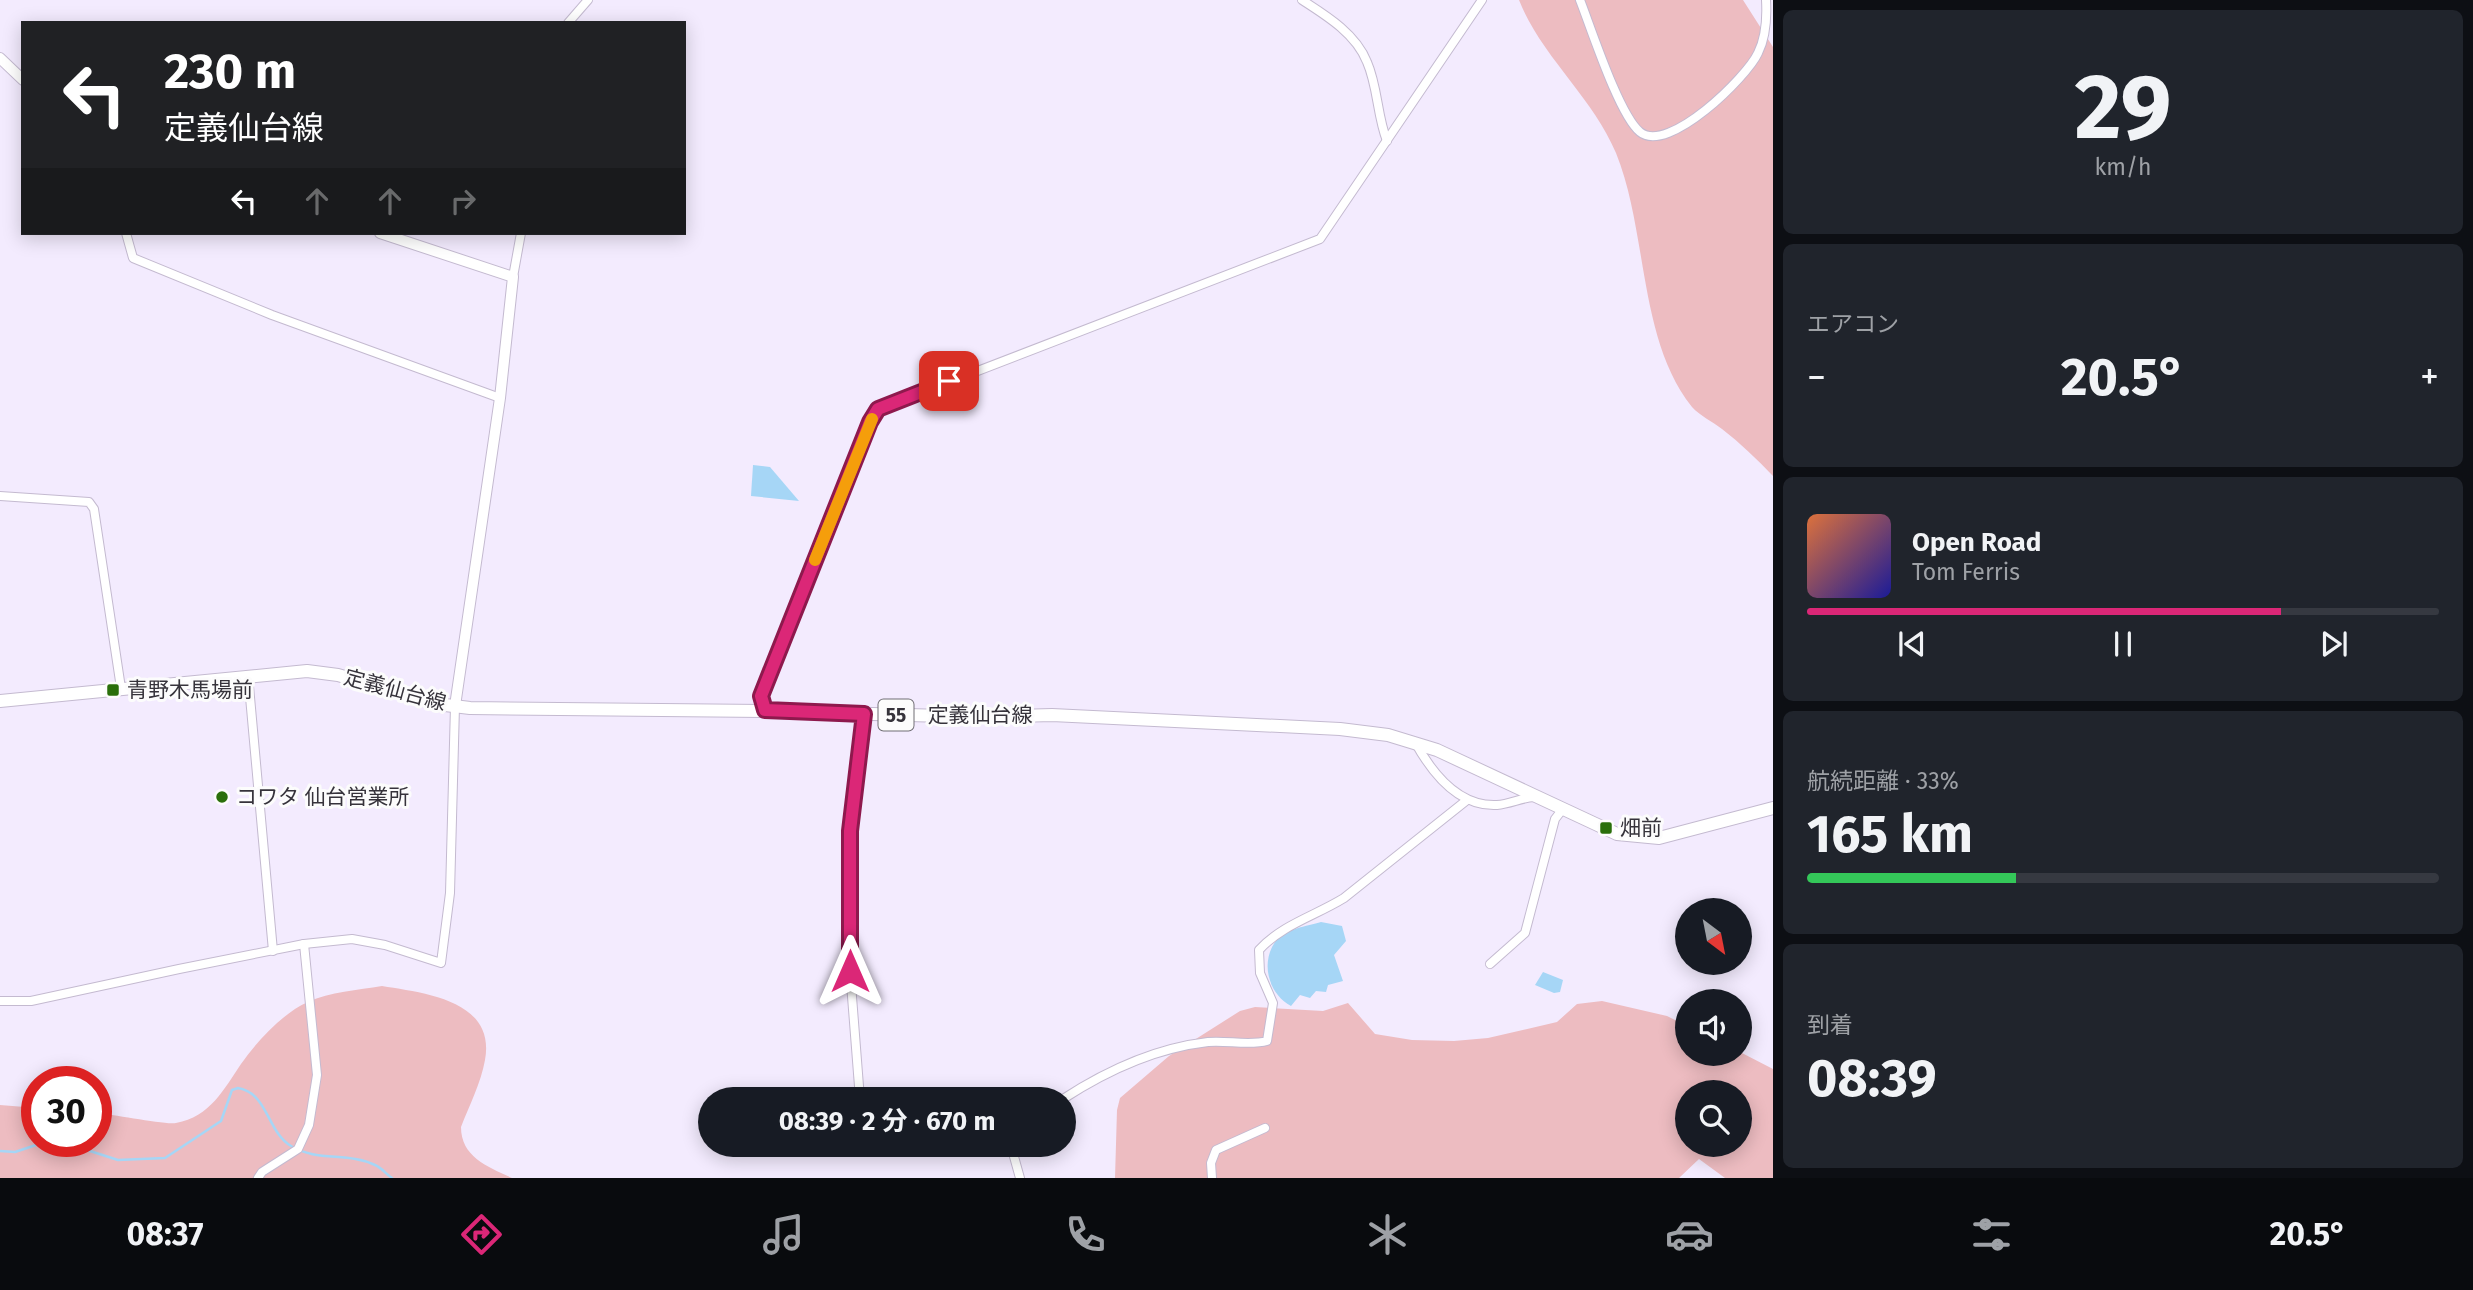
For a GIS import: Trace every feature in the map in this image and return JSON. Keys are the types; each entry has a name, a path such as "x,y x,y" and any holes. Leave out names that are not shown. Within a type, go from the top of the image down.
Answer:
{"main road":[{"name":"定義仙台線","path":"0,701 307,671 338,675 437,704 455,706 533,710 765,710 1149,718 1340,729 1388,735 1415,742 1617,834 1651,839 1773,808"}],"street":[{"path":"570,21 588,0"},
{"path":"1301,0 1347,32 1367,62 1387,141"},
{"path":"765,710 761,696 870,422 878,409 1320,239 1482,0"},
{"path":"1580,0 1624,107 1640,132 1654,136 1674,129 1714,106 1737,83 1758,52 1767,21 1766,0"},
{"path":"0,58 21,78"},
{"path":"127,235 133,258 272,315 500,398"},
{"path":"386,235 513,277"},
{"path":"0,1001 31,1002 304,944 352,939 385,945 441,962 450,893 455,706 521,235"},
{"path":"0,496 89,502 94,509 121,688"},
{"path":"248,675 273,951"},
{"path":"859,1087 850,971 850,831 864,714"},
{"path":"1415,742 1434,773 1467,800 1497,805 1537,797"},
{"path":"1076,1092 1104,1076 1165,1050 1216,1041 1267,1041 1273,1003 1260,973 1259,950 1271,937 1295,922 1321,912 1344,898 1467,800"},
{"path":"1490,964 1525,933 1555,819 1562,810"},
{"path":"258,1178 262,1172 298,1149 309,1125 317,1075 304,944"},
{"path":"1212,1178 1211,1163 1216,1150 1265,1128"},
{"path":"1014,1157 1020,1178"}],"shaded area":[{"path":"1519,0 1743,0 1773,47 1773,476 1735,440 1695,410 1675,380 1662,350 1653,318 1634,216 1616,153 1594,113 1540,40"},
{"path":"382,986 417,992 453,1003 468,1012 479,1024 485,1040 485,1060 478,1086 461,1127 462,1137 477,1160 512,1178 0,1178 0,1105 21,1107 21,1157 112,1157 112,1115 176,1123 198,1115 215,1101 271,1028 308,1002 344,992"},
{"path":"1602,1001 1675,1020 1675,1066 1752,1066 1752,1058 1773,1069 1773,1178 1725,1178 1699,1159 1679,1178 1115,1178 1117,1110 1120,1098 1169,1056 1240,1011 1255,1007 1323,1011 1348,1003 1375,1034 1412,1040 1454,1041 1488,1038 1557,1022 1577,1004"}],"water":[{"path":"753,465 770,467 799,501 751,496"},
{"path":"1321,922 1342,926 1346,941 1334,955 1343,981 1328,985 1326,992 1316,991 1310,998 1300,995 1291,1006 1283,1001 1272,986 1268,969 1270,951 1284,934"},
{"path":"1543,972 1563,980 1560,992 1554,993 1535,985"}],"waterway":[{"path":"0,1151 15,1152 42,1143 62,1142 118,1160 165,1158 221,1121 232,1090 238,1088 256,1097 277,1132 291,1146 311,1154 365,1161 377,1166 392,1178"}],"slow traffic":[{"path":"815,560 872,419"}],"place":[{"name":"青野木馬場前","path":"113,690"},
{"name":"コワタ 仙台営業所","path":"222,797"},
{"name":"畑前","path":"1606,828"}],"route":[{"path":"850,971 850,831 864,714 765,710 761,696 870,422 878,409 949,381"}]}
